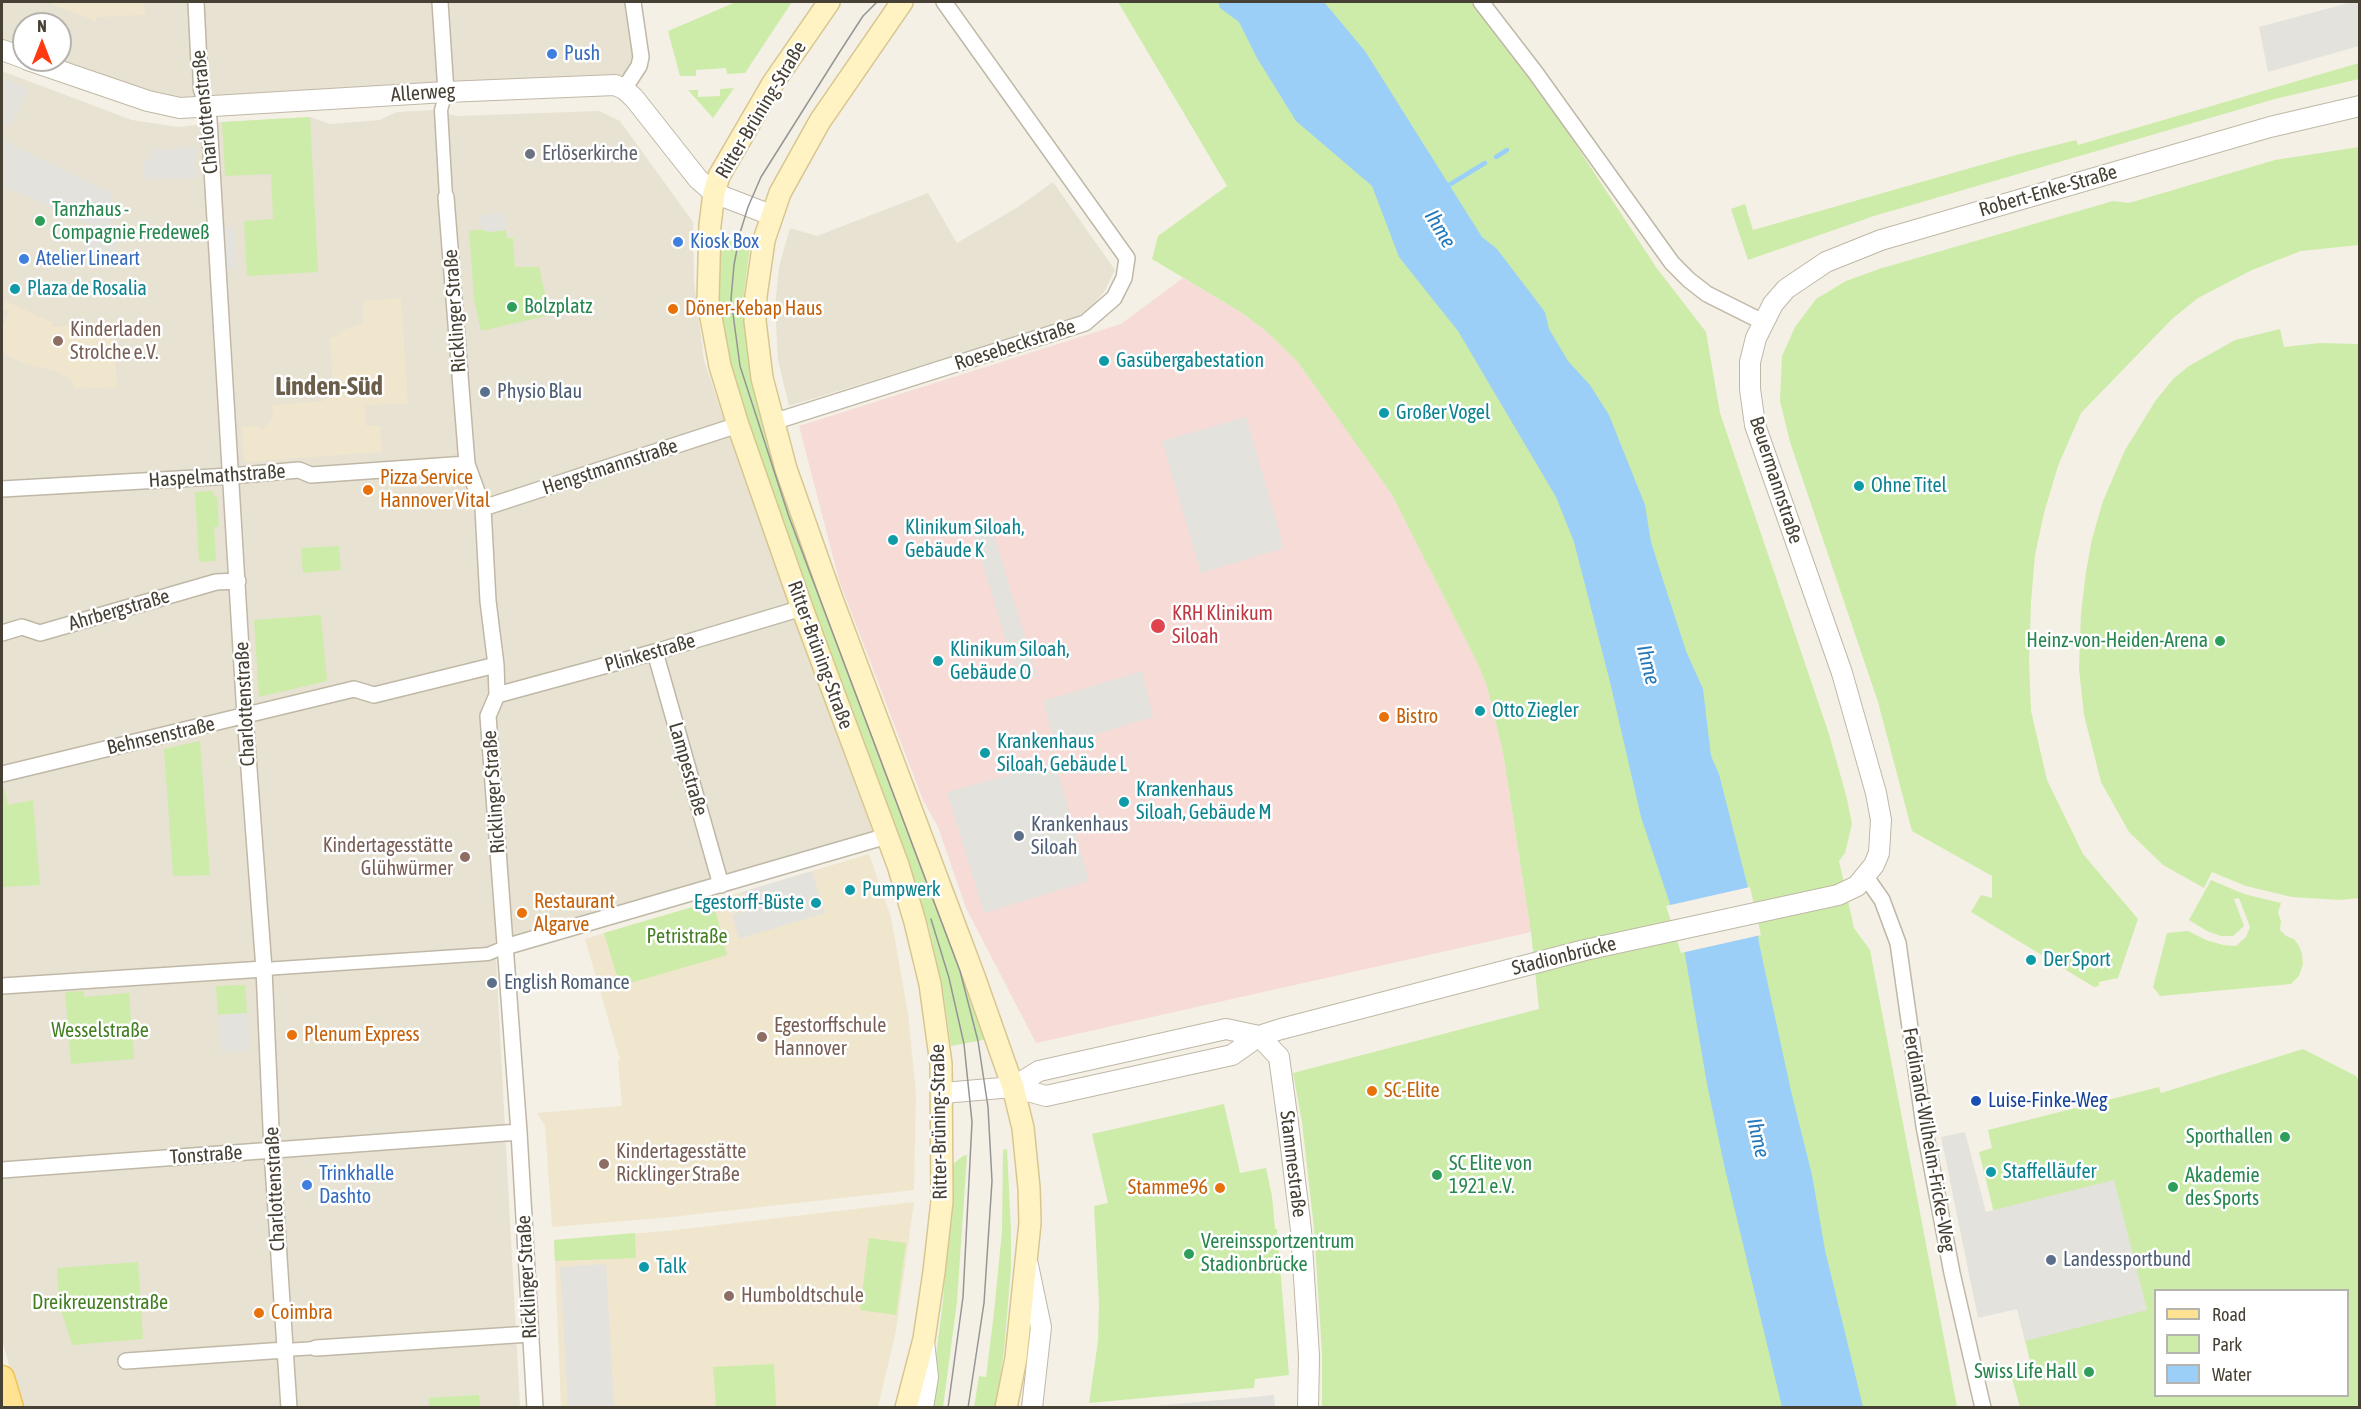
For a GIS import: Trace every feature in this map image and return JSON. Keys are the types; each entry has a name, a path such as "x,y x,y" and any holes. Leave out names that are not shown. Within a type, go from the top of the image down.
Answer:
{"main road":[{"name":"Ritter-Brüning-Straße","path":"829,2 773,83 719,176 714,193 708,253 708,301 720,366 738,425 802,608 887,836 915,922 928,974 943,1093 942,1201 924,1339 906,1407"},
{"name":"Ritter-Brüning-Straße","path":"902,2 820,121 780,193 771,215 759,264 755,321 762,378 786,469 808,534 975,979 1013,1087 1023,1128 1029,1181 1028,1262 1016,1358 1006,1407"},
{"path":"2,1378 11,1407"}],"street":[{"name":"Charlottenstraße","path":"196,2 200,90 209,120 238,580 244,716 264,969 272,1150 289,1407"},
{"name":"Ricklinger Straße","path":"440,2 446,92 441,110 446,196 467,464 483,508 488,601 496,665 497,695 488,716 519,1132 535,1407"},
{"path":"633,2 641,57 639,66 624,89 634,98 698,179 714,193 771,215"},
{"name":"Roesebeckstraße","path":"773,422 1085,323 1114,298 1124,278 1127,258 944,2"},
{"path":"1481,2 1535,72 1672,263 1707,294 1763,322"},
{"name":"Allerweg","path":"63,72 154,103 180,108 602,84 615,85 624,89"},
{"name":"Robert-Enke-Straße","path":"1763,322 1773,304 1786,289 1804,275 1826,261 1881,240 2270,127 2360,106"},
{"name":"Beuermannstraße","path":"1763,322 1750,362 1750,389 1755,425 1842,673 1876,793 1881,820 1881,836 1879,853 1866,878"},
{"name":"Hengstmannstraße","path":"483,508 738,425"},
{"name":"Haspelmathstraße","path":"2,489 299,470 311,475 467,464"},
{"name":"Ahrbergstraße","path":"2,633 22,627 40,633 216,582 238,580"},
{"name":"Plinkestraße","path":"497,695 655,652 802,608"},
{"name":"Lampestraße","path":"655,652 721,885"},
{"name":"Behnsenstraße","path":"2,774 354,689 374,695 496,665"},
{"path":"2,986 488,954 505,947 887,836"},
{"name":"Stadionbrücke","path":"943,1093 1013,1087 1039,1071 1226,1029 1259,1036 1585,950 1838,895 1857,886 1866,878"},
{"name":"Ferdinand-Wilhelm-Fricke-Weg","path":"1866,878 1882,900 1898,944 1930,1160 1952,1273 1983,1407"},
{"name":"Stammestraße","path":"1259,1036 1279,1057 1301,1230 1309,1356 1308,1407"},
{"name":"Tonstraße","path":"2,1170 519,1132"},
{"name":"Ritter-Brüning-Straße","path":"1028,1262 1041,1327 1032,1407"},
{"path":"126,1361 530,1334"},
{"name":"Ritter-Brüning-Straße","path":"923,1407 928,1377 924,1339"}],"shaded area":[{"path":"2,2 633,2 640,43 624,89 206,107 72,72 72,12 12,12 12,54 2,50"},
{"path":"54,2 144,2 145,15 96,17 96,21 53,5"},
{"path":"2359,2 2359,46 2268,72 2259,27"},
{"path":"2,71 132,120 178,127 310,117 330,124 380,120 397,112 433,110 457,116 599,111 620,121 693,222 694,282 704,360 731,441 873,833 495,941 520,1407 21,1407 2,1340"},
{"path":"2,78 28,88 10,129 8,124 2,121"},
{"path":"2,140 112,193 116,259 90,262 83,251 93,227 2,185"},
{"path":"195,147 197,178 145,180 143,160 151,160 151,150"},
{"path":"1053,182 1115,270 1104,292 1083,316 789,406 778,360 775,306 779,267 790,228 817,236 928,193 957,243 1018,207"},
{"path":"504,212 506,230 487,232 481,230 480,216"},
{"path":"234,227 237,268 218,269 216,228"},
{"name":"KRH Klinikum Siloah","path":"1183,278 1242,313 1267,332 1297,361 1391,493 1487,686 1503,753 1531,932 1036,1043 966,908 938,827 923,800 839,580 799,426 1121,324"},
{"path":"401,298 408,404 365,405 366,426 380,426 382,452 244,462 242,427 259,426 263,429 273,418 272,405 324,401 333,390 330,337 338,337 339,332 363,323 363,301"},
{"name":"Kinderladen Strolche e.V.","path":"6,301 53,323 52,327 113,322 117,387 76,389 69,379 56,371 26,364 2,353 2,329 9,311 3,308"},
{"path":"1246,417 1284,548 1201,573 1162,441"},
{"path":"990,523 1037,676 1019,682 972,529"},
{"path":"1142,671 1153,717 1056,746 1043,701"},
{"name":"Krankenhaus Siloah","path":"1055,762 1089,881 984,913 947,792"},
{"name":"Egestorffschule Hannover","path":"869,854 891,917 908,1014 916,1094 914,1190 662,1218 552,1227 545,1126 537,1113 622,1106 618,1061 620,1060 585,939"},
{"path":"812,871 825,913 739,939 732,915 747,910 742,892"},
{"path":"247,1013 250,1051 221,1052 218,1015"},
{"name":"Landessportbund","path":"1965,1132 1986,1212 2114,1180 2147,1310 2025,1341 2017,1309 1978,1318 1941,1137"},
{"name":"Humboldtschule","path":"914,1202 896,1331 878,1407 561,1407 554,1240 667,1231"},
{"path":"606,1264 614,1407 568,1407 560,1267"},
{"path":"1274,1395 1275,1407 1142,1407 1232,1399"}],"green space":[{"path":"736,2 792,2 745,73 727,74 726,68 696,70 696,76 680,76 668,31"},
{"path":"1118,2 1473,2 1527,70 1656,267 1706,332 1720,413 1829,734 1847,799 1852,824 1845,853 1839,861 1854,928 1870,950 1957,1407 1322,1407 1322,1353 1314,1228 1302,1122 1293,1073 1539,1009 1531,932 1503,753 1487,686 1391,493 1297,361 1267,332 1242,313 1152,259 1158,236 1227,186"},
{"path":"2359,63 2359,79 2275,99 1874,216 1748,260 1731,209 1745,204 1753,230 2016,155 2076,140 2078,145"},
{"path":"734,88 713,118 688,90 698,90 698,97 720,96 720,89"},
{"path":"310,117 318,272 247,276 244,221 273,219 271,174 225,176 222,122"},
{"path":"2359,147 2359,245 2301,251 2252,270 2198,298 2172,319 2081,413 2058,466 2035,555 2029,662 2031,711 2047,780 2083,854 2138,919 2118,978 2099,982 2099,986 2094,987 1971,912 1981,895 1992,898 1992,876 1912,831 1878,702 1790,442 1780,401 1782,356 1795,327 1816,299 1846,281 1879,269 2113,201 2129,203 2275,160"},
{"path":"487,229 487,232 506,230 507,238 513,238 515,267 539,267 550,315 481,331 474,299 469,231"},
{"path":"719,238 750,246 744,293 744,325 755,391 988,1039 951,1046 943,991 929,927 810,605 731,373 717,292"},
{"name":"Heinz-von-Heiden-Arena","path":"2280,329 2284,347 2320,343 2359,344 2359,898 2340,900 2292,897 2246,886 2212,872 2204,888 2163,865 2129,832 2101,782 2084,715 2079,669 2081,613 2086,572 2092,539 2103,501 2125,450 2156,400 2174,378 2189,366 2235,340"},
{"path":"213,491 214,496 217,497 219,527 214,527 216,561 199,562 195,492"},
{"path":"339,546 341,570 303,573 301,548"},
{"path":"321,615 327,681 259,697 254,620"},
{"path":"200,741 210,875 173,876 164,749"},
{"path":"2,780 8,805 33,800 40,885 2,887"},
{"path":"2211,880 2244,894 2281,903 2278,913 2281,921 2280,930 2286,936 2294,939 2302,954 2303,964 2299,976 2291,984 2160,996 2153,987 2167,933 2188,931 2206,940 2236,946 2246,937 2250,927 2239,898 2234,899 2244,926 2233,936 2221,936 2207,931 2189,920"},
{"name":"Petristraße","path":"713,901 727,955 620,986 604,933"},
{"path":"245,985 247,1013 218,1015 216,986"},
{"name":"Wesselstraße","path":"84,991 84,997 129,993 134,1059 71,1064 65,992"},
{"path":"2303,1049 2356,1076 2360,1082 2358,1407 2020,1407 2011,1375 2032,1369 1979,1152 1992,1148 1988,1130 2159,1087 2161,1093"},
{"name":"Vereinssportzentrum Stadionbrücke","path":"1224,1104 1240,1173 1266,1168 1272,1196 1275,1229 1277,1229 1289,1375 1255,1379 1254,1388 1089,1403 1098,1341 1099,1303 1094,1206 1108,1203 1092,1134"},
{"path":"1007,1149 1011,1268 1004,1351 996,1407 974,1408 979,1376 986,1377 1002,1231 1003,1150"},
{"path":"967,1155 957,1302 943,1407 929,1408 943,1302 953,1164"},
{"path":"635,1233 636,1258 555,1261 554,1240"},
{"path":"869,1238 906,1243 896,1315 860,1310"},
{"name":"Dreikreuzenstraße","path":"138,1262 143,1339 72,1345 59,1303 57,1268"},
{"path":"774,1364 776,1407 716,1407 713,1367"},
{"path":"479,1395 480,1407 429,1407 429,1398"}],"water":[{"name":"Ihme","path":"1218,2 1324,2 1365,51 1482,237 1497,249 1545,312 1549,329 1568,361 1590,385 1609,415 1645,505 1651,542 1686,651 1703,689 1711,756 1719,774 1756,919 1759,943 1791,1091 1812,1175 1825,1250 1863,1407 1782,1407 1725,1169 1707,1084 1683,943 1641,817 1610,682 1574,542 1556,497 1458,331 1399,257 1372,186 1296,121 1257,58 1239,22 1220,8"}],"pier":[{"path":"1750,887 1761,935 1681,953 1666,906"}],"waterway":[{"path":"1496,157 1507,150"},
{"path":"1449,185 1485,163"}],"tram line":[{"path":"877,2 863,16 761,177 740,233 731,299 740,366 789,517 960,971 978,1041 988,1107 992,1181 984,1303 968,1408"},
{"path":"931,919 949,978 964,1044 972,1122 963,1297 948,1408"}],"place":[{"name":"Push","path":"552,54"},
{"name":"Erlöserkirche","path":"530,154"},
{"name":"Tanzhaus - Compagnie Fredeweß","path":"40,221"},
{"name":"Kiosk Box","path":"678,242"},
{"name":"Atelier Lineart","path":"24,259"},
{"name":"Plaza de Rosalia","path":"15,289"},
{"name":"Bolzplatz","path":"512,307"},
{"name":"Döner-Kebap Haus","path":"673,309"},
{"name":"Kinderladen Strolche e.V.","path":"58,341"},
{"name":"Gasübergabestation","path":"1104,361"},
{"name":"Physio Blau","path":"485,392"},
{"name":"Großer Vogel","path":"1384,413"},
{"name":"Ohne Titel","path":"1859,486"},
{"name":"Pizza Service Hannover Vital","path":"368,490"},
{"name":"Klinikum Siloah, Gebäude K","path":"893,540"},
{"name":"KRH Klinikum Siloah","path":"1158,626"},
{"name":"Heinz-von-Heiden-Arena","path":"2220,641"},
{"name":"Klinikum Siloah, Gebäude O","path":"938,661"},
{"name":"Otto Ziegler","path":"1480,711"},
{"name":"Bistro","path":"1384,717"},
{"name":"Krankenhaus Siloah, Gebäude L","path":"985,753"},
{"name":"Krankenhaus Siloah, Gebäude M","path":"1124,802"},
{"name":"Krankenhaus Siloah","path":"1019,836"},
{"name":"Kindertagesstätte Glühwürmer","path":"465,857"},
{"name":"Pumpwerk","path":"850,890"},
{"name":"Egestorff-Büste","path":"816,903"},
{"name":"Restaurant Algarve","path":"522,913"},
{"name":"Der Sport","path":"2031,960"},
{"name":"English Romance","path":"492,983"},
{"name":"Plenum Express","path":"292,1035"},
{"name":"Egestorffschule Hannover","path":"762,1037"},
{"name":"SC-Elite","path":"1372,1091"},
{"name":"Luise-Finke-Weg","path":"1976,1101"},
{"name":"Sporthallen","path":"2285,1137"},
{"name":"Kindertagesstätte Ricklinger Straße","path":"604,1164"},
{"name":"Staffelläufer","path":"1991,1172"},
{"name":"SC Elite von 1921 e.V.","path":"1437,1175"},
{"name":"Trinkhalle Dashto","path":"307,1185"},
{"name":"Akademie des Sports","path":"2173,1187"},
{"name":"Stamme96","path":"1220,1188"},
{"name":"Vereinssportzentrum Stadionbrücke","path":"1189,1254"},
{"name":"Landessportbund","path":"2051,1260"},
{"name":"Talk","path":"644,1267"},
{"name":"Humboldtschule","path":"729,1296"},
{"name":"Coimbra","path":"259,1313"},
{"name":"Swiss Life Hall","path":"2089,1372"}],"district":[{"name":"Linden-Süd","path":"329,387"}]}
